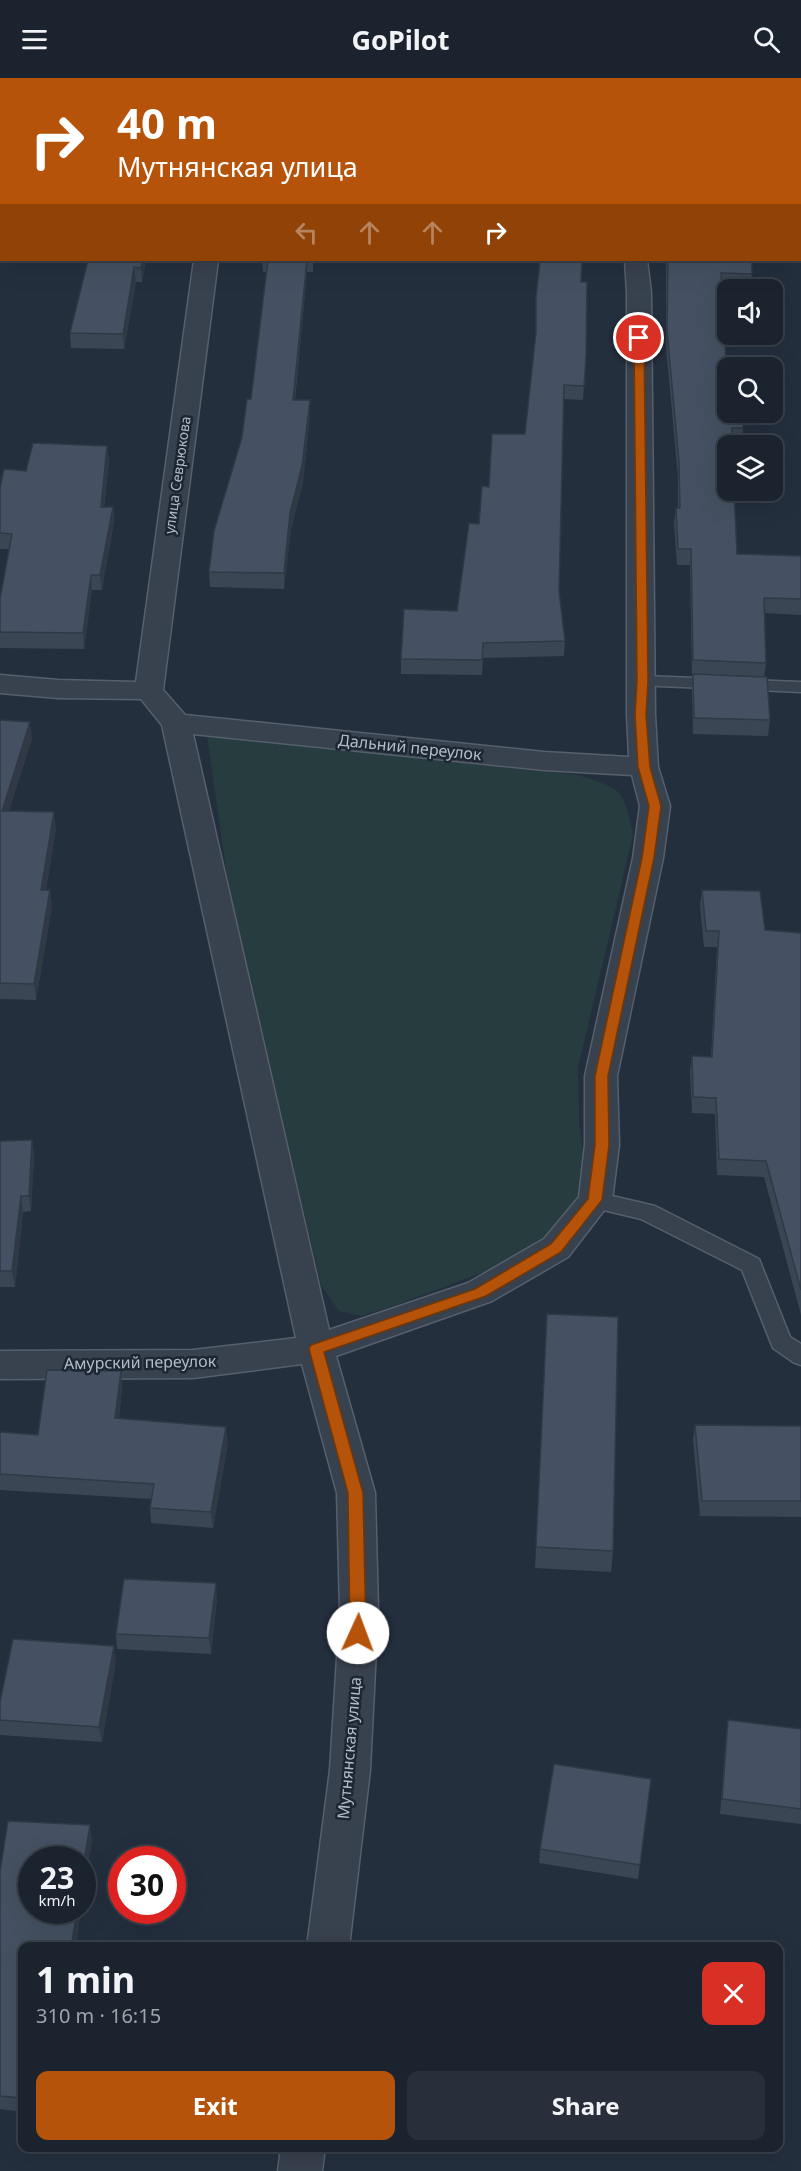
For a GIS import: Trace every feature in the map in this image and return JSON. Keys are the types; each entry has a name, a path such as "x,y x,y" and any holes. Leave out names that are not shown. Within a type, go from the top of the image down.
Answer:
{"street":[{"name":"улица Севрюкова","path":"148,691 206,261"},
{"path":"316,1349 480,1292 556,1248 595,1200 602,1145 601,1076 648,858 655,806 644,767 640,715 642,681 639,292 636,261"},
{"path":"0,684 58,689 148,691 176,723"},
{"name":"Дальний переулок","path":"176,723 544,761 644,767"},
{"name":"Мутнянская улица","path":"176,723 316,1349 356,1493 359,1610 350,1770 329,1942"},
{"name":"Амурский переулок","path":"0,1365 193,1364 316,1349"},
{"path":"300,2171 302,2152"}],"lane":[{"path":"642,681 801,687"},
{"path":"595,1200 647,1212 751,1265 781,1342 801,1356"}],"green space":[{"path":"207,736 578,775 612,788 623,799 633,835 578,1068 579,1120 584,1159 580,1199 562,1224 510,1262 361,1316 339,1311 321,1285 230,897"}],"building":[{"path":"88,261 142,261 141,268 134,267 123,334 70,333"},
{"path":"268,261 307,261 293,400 310,400 302,466 290,513 284,573 209,572 214,531 242,437 247,399 251,399"},
{"path":"540,261 582,261 581,282 587,282 584,386 564,385 559,591 565,641 483,643 482,660 401,659 404,609 457,611 469,523 479,524 482,486 489,487 492,434 525,434 536,332 536,298"},
{"path":"668,261 752,261 752,274 721,273 721,279 717,279 717,345 725,345 726,357 717,357 717,423 742,423 743,428 732,428 732,435 717,435 717,501 735,501 737,554 801,556 801,599 764,598 766,663 693,660 691,549 678,549 676,508 680,508 679,462 667,331"},
{"path":"33,443 107,446 101,507 113,507 100,575 91,575 83,633 0,632 0,599 12,534 0,533 0,488 4,469 26,471"},
{"path":"693,674 767,677 770,720 694,718"},
{"path":"0,720 30,722 2,811 54,812 41,890 50,890 34,984 0,983"},
{"path":"702,890 760,891 765,930 801,933 801,1290 766,1161 719,1159 716,1098 693,1097 692,1056 712,1057 719,931 706,931"},
{"path":"32,1140 29,1196 21,1196 12,1271 0,1271 0,1141"},
{"path":"547,1314 618,1317 613,1551 536,1547"},
{"path":"47,1370 121,1371 115,1418 226,1427 211,1512 150,1508 154,1484 0,1474 0,1432 38,1435"},
{"path":"695,1425 801,1426 801,1501 702,1501"},
{"path":"124,1579 216,1583 209,1638 116,1634"},
{"path":"13,1639 114,1646 99,1727 0,1720 0,1702"},
{"path":"728,1720 801,1729 801,1809 722,1799"},
{"path":"554,1764 651,1779 640,1865 540,1849"},
{"path":"8,1821 90,1825 86,1846 18,1846 18,1924 75,1924 72,1942 18,1942 18,2098 0,2096 0,1872"}],"route":[{"path":"358,1633 356,1493 316,1349 480,1292 556,1248 595,1200 602,1145 601,1076 648,858 655,806 644,767 640,715 642,681 639,338"}]}
